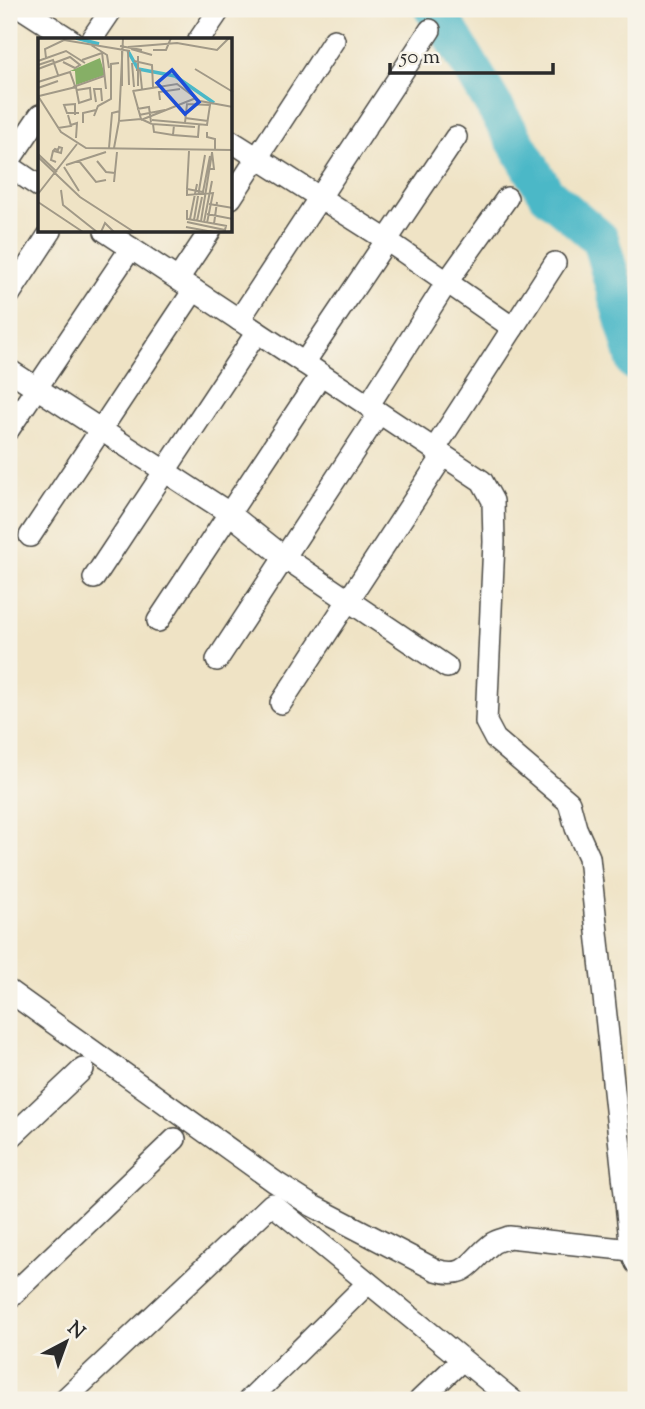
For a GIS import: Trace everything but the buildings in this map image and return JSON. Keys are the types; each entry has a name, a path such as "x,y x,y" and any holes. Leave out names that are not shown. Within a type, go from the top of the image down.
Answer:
{"street":[{"path":"9,16 13,9"},
{"path":"23,9 68,38"},
{"path":"92,38 112,9"},
{"path":"200,38 220,9"},
{"path":"94,578 164,471 319,197 430,30"},
{"path":"233,195 334,40"},
{"path":"38,118 9,164 38,186"},
{"path":"158,621 229,513 385,239 456,136"},
{"path":"233,142 385,239 513,328"},
{"path":"217,660 284,557 447,282 507,198"},
{"path":"9,295 50,233"},
{"path":"9,991 284,1188 436,1270 449,1275 465,1270 494,1243 509,1237 634,1257 589,858 576,828 569,802 495,739 486,722 494,542 493,500 482,481 108,233"},
{"path":"30,536 101,429 186,285 209,233"},
{"path":"9,429 131,248"},
{"path":"281,703 348,601 555,263"},
{"path":"9,370 229,513 284,557 447,667"},
{"path":"9,1139 83,1069"},
{"path":"9,1298 175,1139"},
{"path":"64,1400 272,1204 512,1400"},
{"path":"249,1400 369,1283"},
{"path":"420,1400 462,1360"}],"waterway":[{"path":"433,9 441,17 546,193 600,239 636,363"}]}
